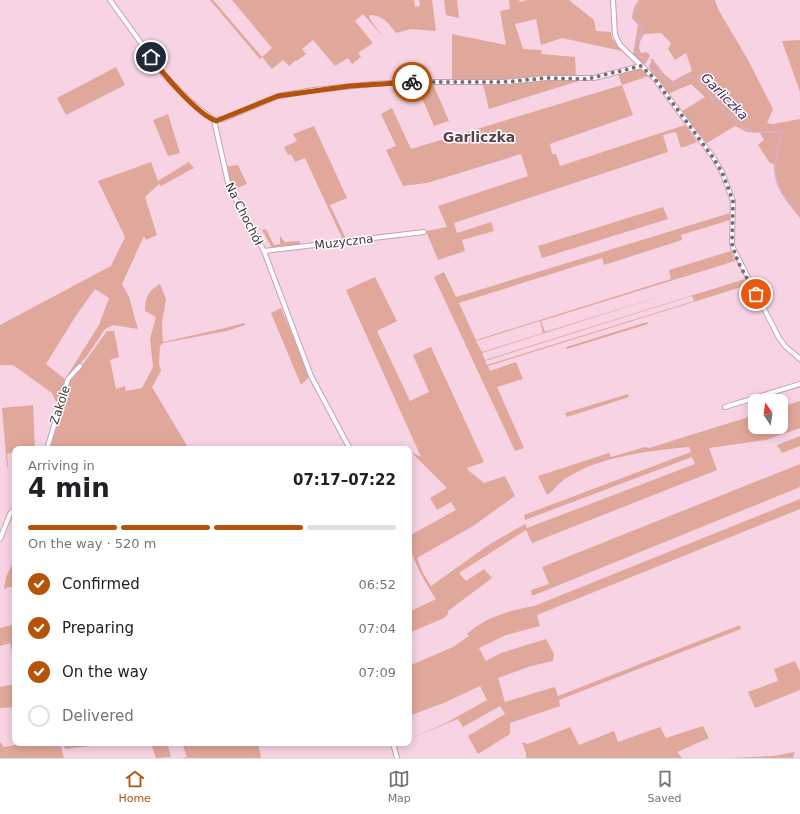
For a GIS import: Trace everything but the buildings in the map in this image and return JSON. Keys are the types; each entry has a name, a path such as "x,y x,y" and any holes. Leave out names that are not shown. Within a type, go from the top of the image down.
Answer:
{"street":[{"path":"110,0 164,75 214,120 223,119 278,96 314,90 367,84 409,82 504,82 547,78 587,79 641,66"},
{"path":"613,0 616,37 625,51 654,78 717,164 729,187 733,201 732,244 734,250 779,338 785,346 799,357"},
{"name":"Na Chochół","path":"214,120 229,187 264,251 311,376 348,446"},
{"name":"Muzyczna","path":"264,251 424,232"},
{"name":"Zakole","path":"48,446 68,379 80,366"},
{"path":"725,407 800,384"},
{"path":"0,539 12,512"},
{"path":"394,746 397,758"}],"shaded area":[{"path":"210,0 213,0 262,57 260,59"},
{"path":"232,0 414,0 415,7 420,6 419,0 432,0 436,31 411,29 396,33 382,18 375,15 370,15 369,18 384,38 363,14 355,21 373,43 358,53 361,57 352,64 348,58 335,66 313,40 302,49 306,54 289,66 283,60 272,69 262,57 272,48"},
{"path":"444,0 457,0 459,18 446,15"},
{"path":"509,0 519,0 520,2 527,0 569,0 594,20 596,31 611,32 612,38 622,51 562,38 541,45 536,19 515,24 523,49 542,50 541,54 575,57 576,76 542,76 509,80 452,80 452,34 506,45 500,11 510,9"},
{"path":"639,0 715,0 718,9 748,60 773,109 767,123 773,124 800,119 800,218 779,188 776,181 774,164 770,163 758,145 764,140 760,133 747,132 735,126 707,143 681,112 705,97 691,84 668,94 649,67 652,58 664,74 673,81 692,71 686,53 675,60 668,49 671,43 661,33 644,34 641,39 639,46 641,53 646,52 650,55 646,63 643,64 633,55 638,25 632,18 634,8"},
{"path":"800,40 800,92 782,41"},
{"path":"116,67 125,85 66,115 57,98"},
{"path":"639,68 643,69 649,76 622,85 618,74"},
{"path":"547,80 582,80 489,109 483,85"},
{"path":"416,84 433,84 449,121 434,126"},
{"path":"622,85 633,115 550,144 552,154 556,154 560,166 685,125 697,142 681,148 676,132 663,135 668,152 454,223 457,233 491,222 494,231 462,240 465,251 438,260 426,231 447,227 438,206 528,176 521,154 427,183 403,186 386,150 396,146 381,114 392,108 411,149"},
{"path":"168,114 180,153 168,156 153,120"},
{"path":"314,126 347,198 330,205 346,239 343,240 305,158 295,162 291,154 288,155 284,147 297,141 293,134"},
{"path":"151,162 158,181 189,162 194,168 161,186 159,184 145,197 157,235 146,240 144,236 122,284 129,297 138,329 113,325 105,329 87,356 66,379 58,406 52,393 13,365 0,365 0,325 111,266 125,237 98,181","holes":["95,289 109,298 99,325 65,379 46,364 75,317"]},
{"path":"238,165 247,184 232,190 225,167"},
{"path":"663,207 668,219 542,258 538,246"},
{"path":"730,213 730,220 681,235 682,240 604,265 602,258 459,303 476,340 671,279 669,270 731,251 735,261 541,321 545,332 680,290 482,353 485,360 745,279 748,285 488,366 490,371 516,362 523,379 497,387 524,448 515,451 434,277 444,272 456,297","holes":["692,296 694,301 487,365 485,361","540,321 543,333 482,352 476,341"]},
{"path":"266,229 274,245 280,244 280,236 285,242 299,241 301,245 272,248 262,230"},
{"path":"375,277 397,321 377,331 410,401 429,392 413,355 431,347 484,462 467,468 468,470 484,483 505,476 515,496 473,526 417,558 423,573 431,586 490,544 525,524 527,528 695,464 692,457 525,520 524,515 691,452 689,447 658,450 609,460 578,471 563,481 547,495 538,476 609,453 611,457 645,447 649,448 748,417 748,434 783,434 766,440 709,448 717,470 532,543 526,530 459,573 466,581 484,569 492,578 448,611 448,614 444,618 412,632 412,611 436,599 423,577 412,552 412,534 456,510 451,502 437,510 430,498 447,488 412,452 421,457 346,290"},
{"path":"160,284 166,299 162,323 163,342 244,323 245,325 227,331 163,343 160,346 159,363 161,371 152,387 187,446 50,446 52,435 71,377 81,367 107,331 114,331 119,357 110,360 116,389 125,386 126,391 142,388 153,367 150,339 156,317 145,311 148,295"},
{"path":"281,308 310,376 301,385 271,313"},
{"path":"647,322 648,324 567,349 566,347"},
{"path":"628,394 629,397 567,417 565,413"},
{"path":"800,401 800,428 788,432 788,405"},
{"path":"33,405 35,446 12,446 12,453 7,454 8,467 7,467 2,408"},
{"path":"800,436 800,446 782,453 777,445"},
{"path":"800,464 800,487 532,596 531,590 549,584 542,567"},
{"path":"800,499 800,509 537,615 540,626 506,635 479,648 486,661 501,653 546,639 554,654 553,661 531,666 498,678 505,702 555,687 558,696 740,625 741,629 559,700 560,706 510,723 510,734 478,754 468,736 505,714 500,706 463,727 458,719 412,738 446,723 487,700 480,686 446,702 412,715 412,665 453,647 469,636 467,634 490,619 507,612 534,606"},
{"path":"12,564 12,586 4,589 6,577"},
{"path":"12,625 12,651 10,643 0,646 0,628"},
{"path":"795,661 800,672 800,690 755,708 748,692 778,681 774,669"},
{"path":"12,685 12,707 0,708 0,687"},
{"path":"703,726 709,738 677,752 682,758 526,758 526,753 522,742 528,744 570,727 579,745 614,731 618,742 660,727 666,738"},
{"path":"0,742 4,747 12,746 61,746 64,758 0,758"},
{"path":"64,746 91,746 65,749"},
{"path":"152,746 168,746 171,757 156,758"},
{"path":"183,746 259,746 261,758 181,758 187,757"},
{"path":"795,752 793,758 731,758 773,756"}],"waterway":[{"name":"Garliczka","path":"643,0 635,12 636,21 642,30 634,49 639,57 648,59"},
{"name":"Garliczka","path":"651,60 667,82 674,86 687,77 696,77 705,90 739,125 753,132 782,132 778,147 775,170 776,177 782,192 800,214"}],"way so far":[{"path":"412,82 516,82 547,78 587,79 641,66 654,78 712,156 722,172 729,187 734,206 732,244 738,262 756,294"}],"district":[{"name":"Garliczka","path":"479,137"}],"route":[{"path":"151,57 164,75 191,102 206,115 216,121 232,116 278,96 350,86 412,82"}]}
